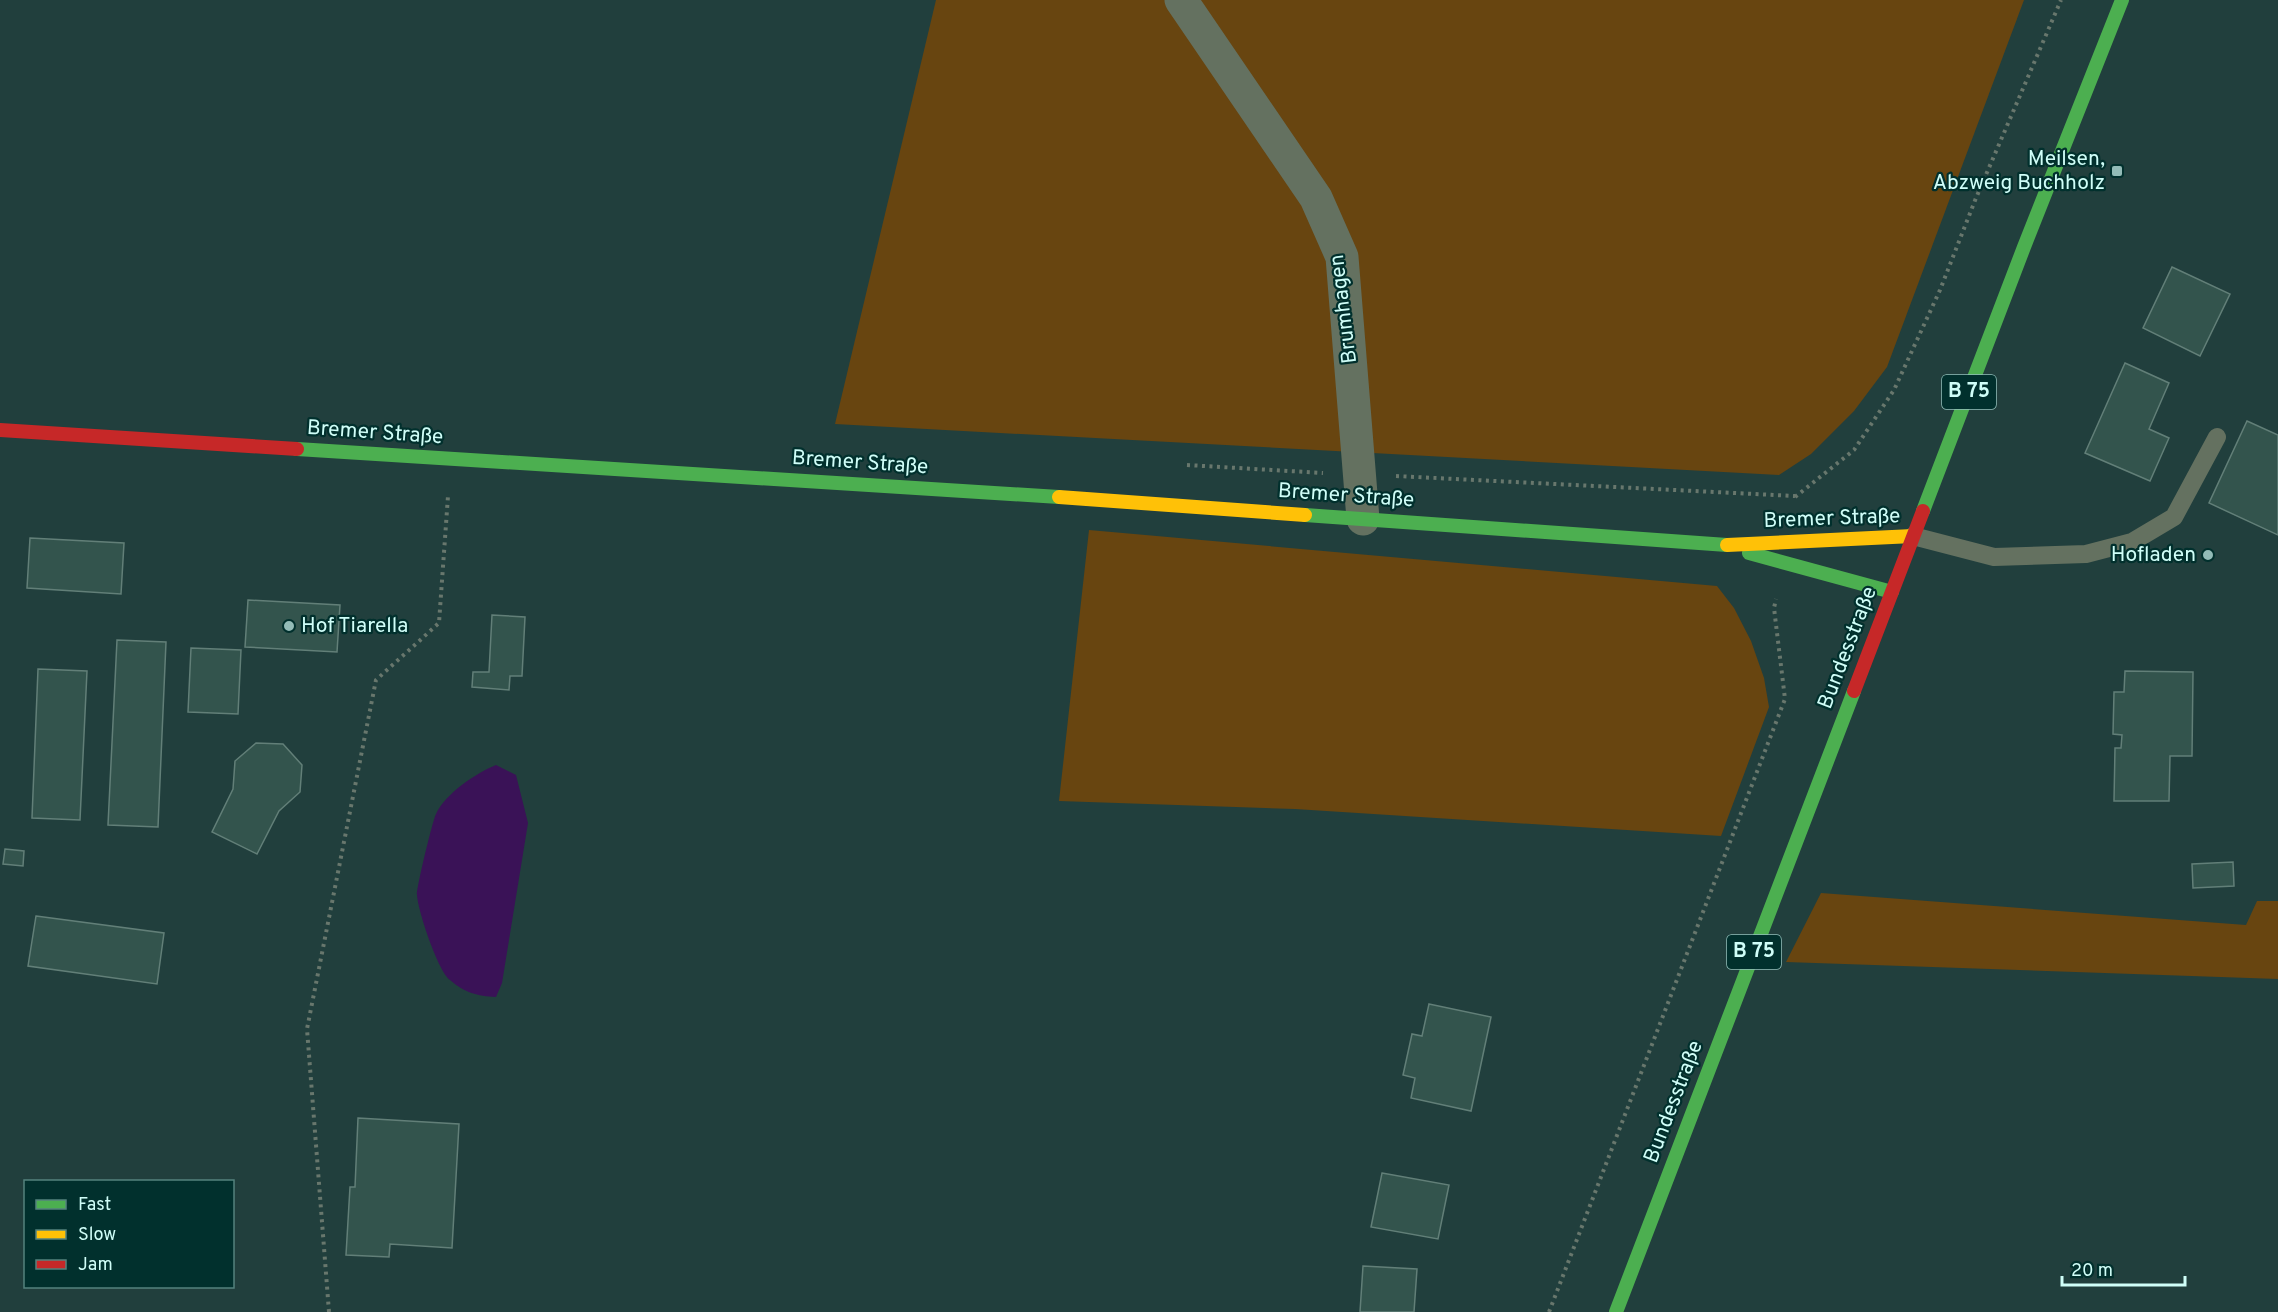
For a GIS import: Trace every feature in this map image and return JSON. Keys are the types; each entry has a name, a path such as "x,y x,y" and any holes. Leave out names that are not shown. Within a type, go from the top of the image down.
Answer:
{"street":[{"name":"Brumhagen","path":"1181,0 1316,198 1342,256 1363,519"},
{"name":"Bundesstraße","path":"1616,1312 1913,536 2122,0"},
{"name":"Bremer Straße","path":"0,430 1093,499 1718,545 1913,536"},
{"name":"Bremer Straße","path":"1718,545 1892,591"}],"lane":[{"path":"1913,536 1994,557 2086,554 2132,542 2174,517 2217,437"}],"path":[{"path":"1786,542 1795,496 1854,450 1894,390 1940,290 1976,198 2061,0"},
{"path":"329,1312 307,1029 376,680 439,623 451,459"},
{"path":"1549,1312 1785,699 1774,608 1782,562"}],"shaded area":[{"path":"936,0 2024,0 1887,367 1854,411 1811,454 1779,475 835,424"},
{"path":"1089,530 1717,586 1734,608 1751,641 1764,678 1769,707 1721,836 1295,809 1059,801"},
{"path":"496,765 516,775 528,823 502,983 496,997 466,991 445,974 429,940 417,895 432,828 440,806 462,785"},
{"path":"1821,893 2246,925 2257,901 2278,901 2278,979 1786,962"}],"building":[{"path":"2172,267 2230,294 2200,356 2143,328"},
{"path":"2125,363 2169,383 2149,429 2169,438 2150,481 2085,453"},
{"path":"2247,421 2278,435 2278,535 2209,503"},
{"path":"30,538 124,543 121,594 27,588"},
{"path":"248,600 340,605 337,652 245,647"},
{"path":"492,615 525,617 522,676 510,676 509,690 472,687 473,672 489,672"},
{"path":"117,640 166,642 158,827 108,825"},
{"path":"191,648 241,650 238,714 188,712"},
{"path":"38,669 87,671 80,820 32,818"},
{"path":"2125,671 2193,672 2192,756 2170,756 2169,801 2114,801 2115,748 2121,748 2122,735 2113,734 2114,692 2124,692"},
{"path":"256,743 283,744 302,765 300,792 279,811 257,854 212,832 233,789 235,761"},
{"path":"5,849 24,851 23,866 3,864"},
{"path":"2233,862 2234,886 2193,888 2192,864"},
{"path":"36,916 164,933 157,984 28,966"},
{"path":"1429,1004 1491,1017 1471,1111 1411,1098 1415,1078 1403,1075 1412,1034 1422,1036"},
{"path":"358,1118 459,1124 452,1248 390,1244 389,1257 346,1255 350,1187 355,1187"},
{"path":"1382,1173 1449,1185 1438,1239 1371,1227"},
{"path":"1363,1266 1417,1269 1414,1312 1360,1312"}],"traffic: fast":[{"path":"1923,511 2122,0"},
{"path":"297,449 1059,497"},
{"path":"1305,515 1727,545"},
{"path":"1749,553 1892,592"},
{"path":"1616,1312 1854,691"}],"traffic: slow":[{"path":"1059,497 1305,515"},
{"path":"1727,545 1913,536"}],"traffic: jam":[{"path":"0,430 297,449"},
{"path":"1854,691 1923,511"}],"place":[{"name":"Meilsen, Abzweig Buchholz","path":"2117,171"},
{"name":"Hofladen","path":"2208,555"},
{"name":"Hof Tiarella","path":"289,626"}]}
